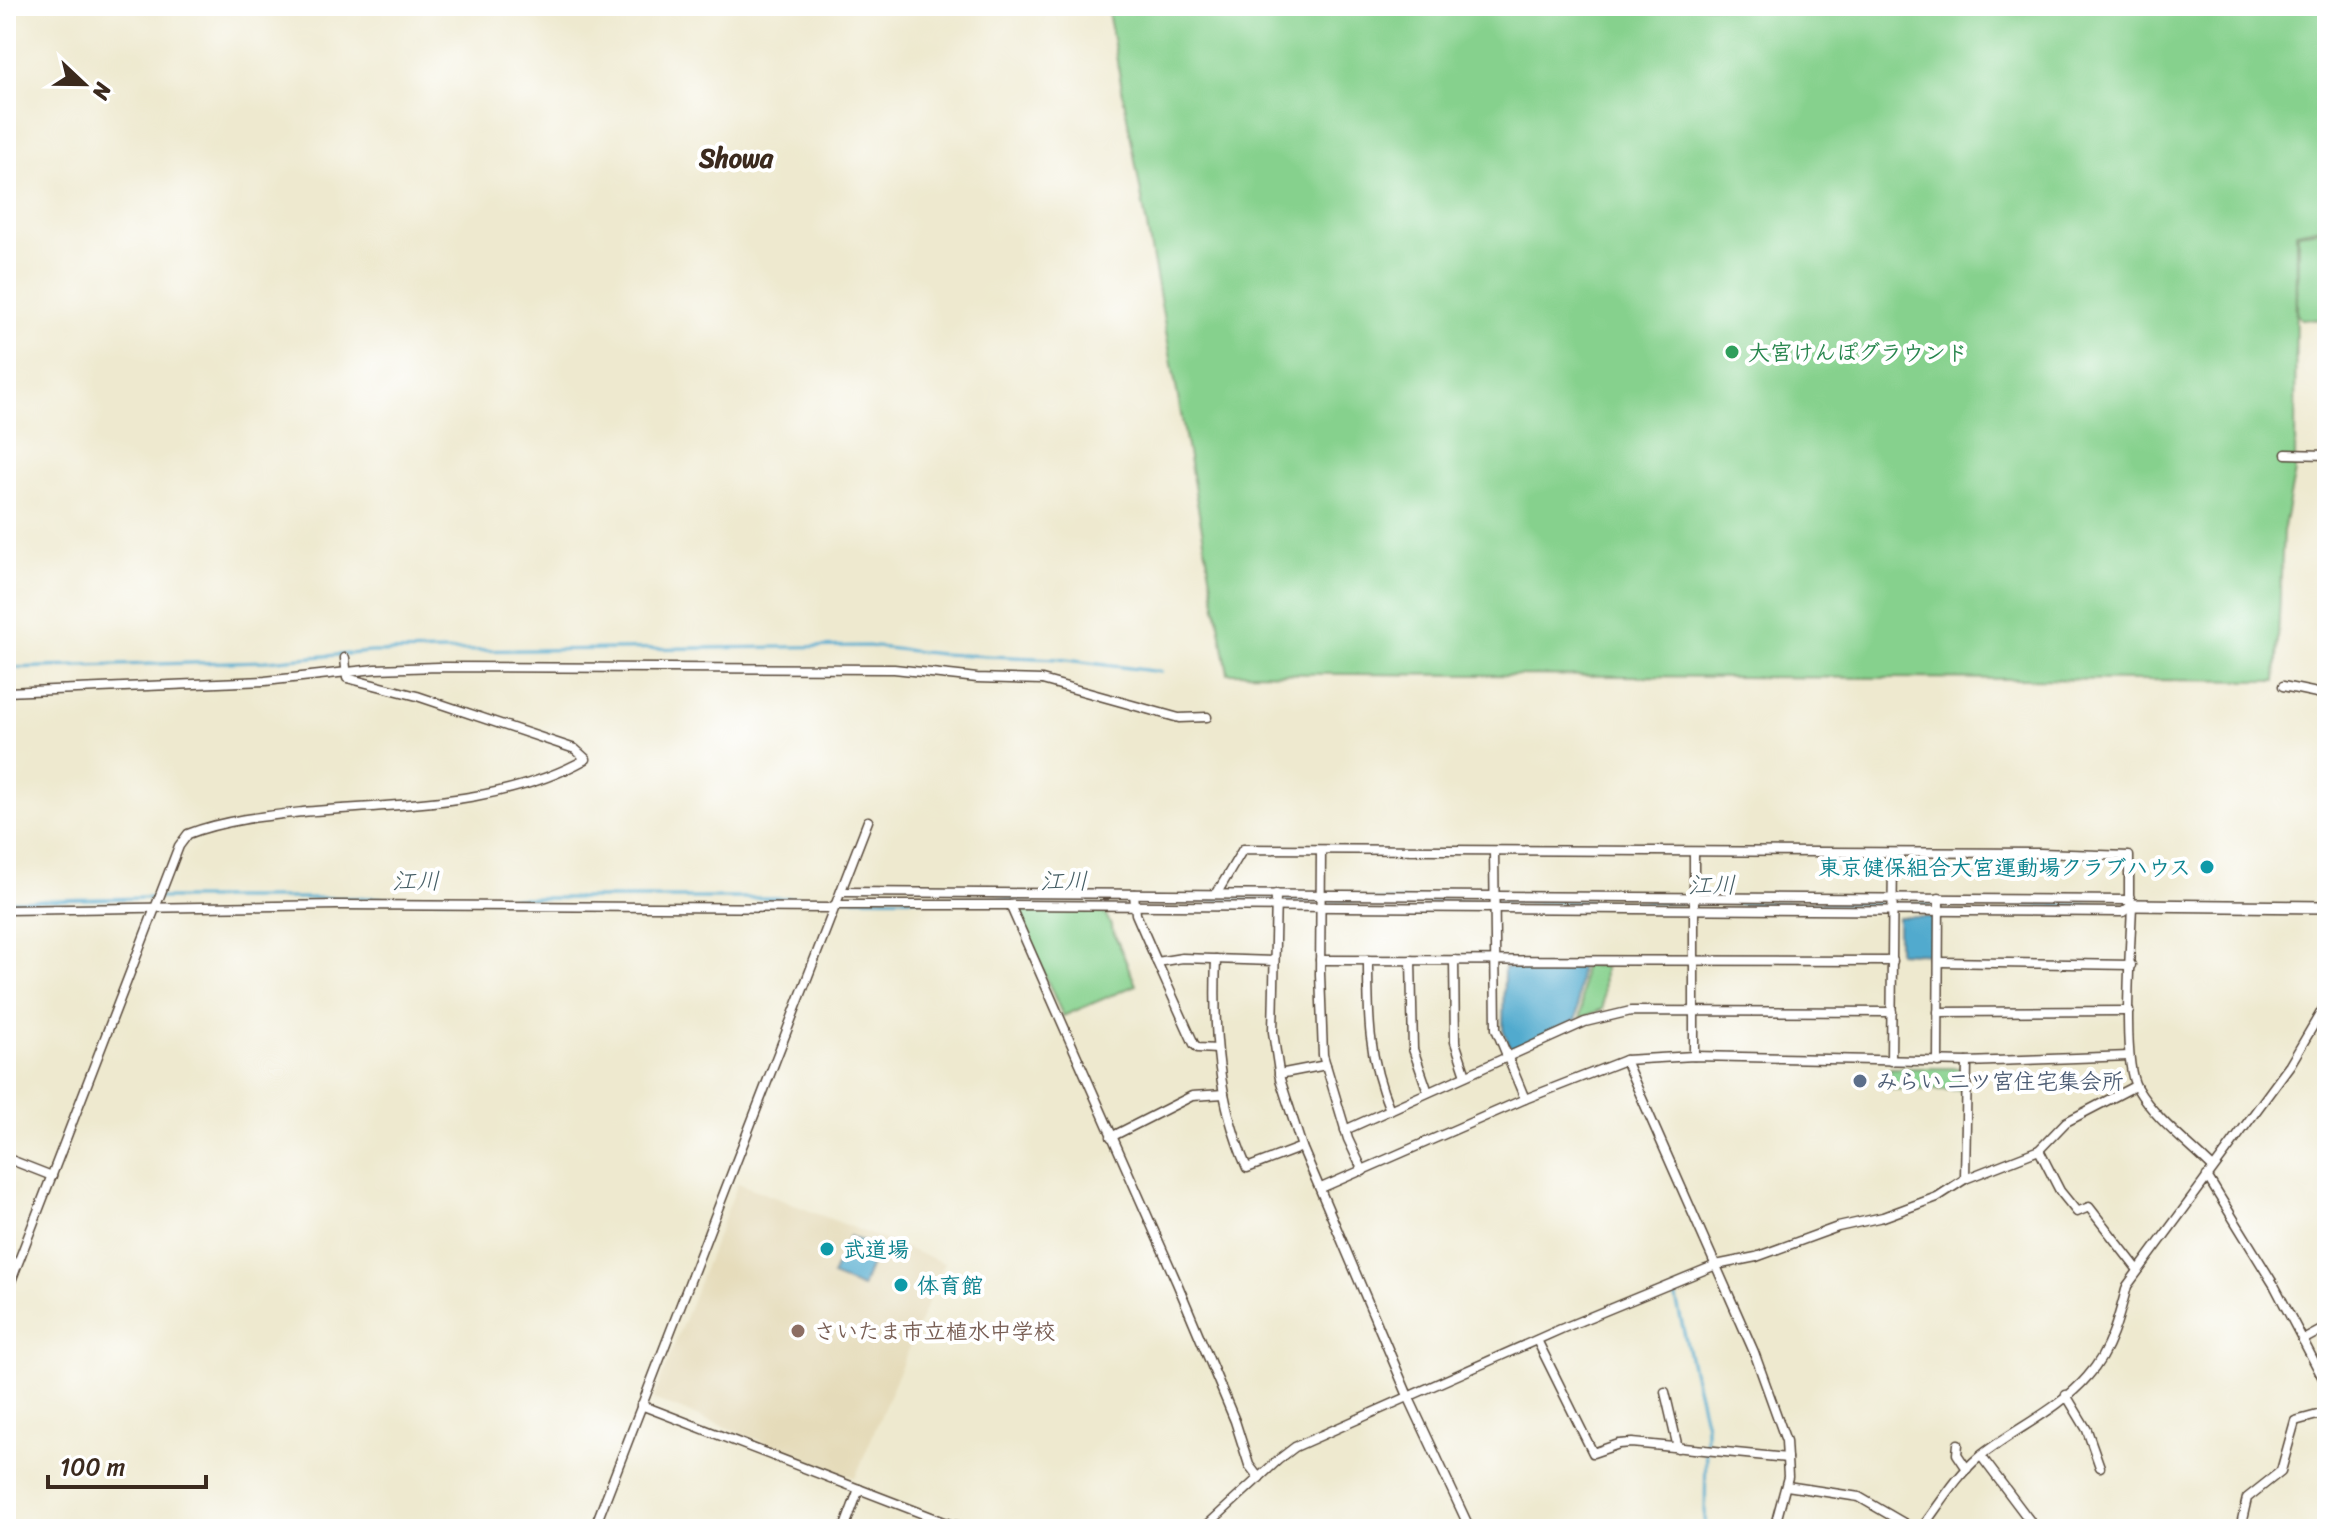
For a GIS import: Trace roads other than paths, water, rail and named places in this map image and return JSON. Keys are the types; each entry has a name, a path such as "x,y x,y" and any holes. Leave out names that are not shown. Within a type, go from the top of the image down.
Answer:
{"street":[{"path":"2286,454 2327,455"},
{"path":"6,1294 179,846 188,834 260,816 423,802 501,791 586,759 575,749 417,696 347,678 345,658"},
{"path":"6,692 265,681 347,672 521,667 885,669 977,678 1042,680 1179,718 1207,717"},
{"path":"2283,686 2327,695"},
{"path":"594,1529 868,821"},
{"path":"1217,893 1243,849 2129,856 2129,1056 2135,1086 2210,1172 2327,1386"},
{"path":"1321,851 1323,1055 1345,1130 1363,1171"},
{"path":"1494,851 1496,1029 1525,1099"},
{"path":"1694,852 1694,1056"},
{"path":"1891,1061 1893,854"},
{"path":"838,899 1010,905 1217,893 1276,901"},
{"path":"6,910 337,905 830,908 838,899 1939,904 2123,912 2131,902"},
{"path":"1134,900 1157,962 1194,1044 1198,1048 1217,1049"},
{"path":"1276,901 1273,1032 1279,1074 1302,1147 1408,1396 1468,1526 1451,1529"},
{"path":"2131,902 2327,907"},
{"path":"1938,1062 1939,904"},
{"path":"1010,905 1235,1421 1249,1465 1259,1478"},
{"path":"1157,962 1182,958 1274,961"},
{"path":"1216,959 1217,1049 1224,1094 1237,1145 1247,1168 1302,1147"},
{"path":"1320,960 1893,961"},
{"path":"1368,960 1373,1063 1390,1110"},
{"path":"1411,960 1413,1049 1428,1092"},
{"path":"1454,960 1455,1042 1466,1075"},
{"path":"1939,962 2131,965"},
{"path":"1921,1529 1967,1469 1981,1456 2088,1377 2103,1355 2118,1321 2127,1286 2290,1065 2327,1002"},
{"path":"1345,1130 1585,1022 1631,1011 1892,1012"},
{"path":"1938,1012 2129,1011"},
{"path":"1321,1188 1525,1099 1625,1060 1694,1056 1967,1062 2129,1056"},
{"path":"1625,1060 1754,1352 1786,1441 1787,1486 1774,1529"},
{"path":"1965,1179 1967,1062"},
{"path":"1279,1074 1326,1065"},
{"path":"1203,1529 1295,1447 1716,1265 1756,1257 1838,1227 1883,1217 1937,1197 1965,1179 2039,1150 2066,1122 2135,1086"},
{"path":"1111,1137 1192,1096 1224,1094"},
{"path":"2039,1150 2060,1191 2077,1212 2089,1207 2138,1270"},
{"path":"6,1158 52,1176"},
{"path":"2303,1340 2327,1327"},
{"path":"1537,1340 1593,1453 1632,1443 1787,1458"},
{"path":"1665,1392 1678,1448"},
{"path":"2066,1395 2087,1430 2100,1467"},
{"path":"641,1405 952,1525 1021,1529"},
{"path":"2240,1529 2247,1498 2281,1471 2295,1421 2321,1414 2327,1409"},
{"path":"1958,1444 1957,1454 1967,1469"},
{"path":"1981,1456 2036,1529"},
{"path":"1787,1486 1859,1497 1914,1529"},
{"path":"844,1529 859,1489"}],"water":[{"path":"1898,917 1935,917 1934,954 1898,952"},
{"path":"1580,967 1577,1019 1511,1049 1503,1029 1504,968"},
{"path":"849,1236 877,1248 862,1288 832,1276"}],"waterway":[{"path":"6,668 266,661 371,652 868,646 940,654 1059,659 1161,672"},
{"name":"江川","path":"6,901 143,898 821,898 2121,905"},
{"path":"1674,1290 1706,1425 1705,1529"}],"place":[{"name":"大宮けんぽグラウンド","path":"1732,352"},
{"name":"東京健保組合大宮運動場クラブハウス","path":"2207,867"},
{"name":"みらい 二ツ宮住宅集会所","path":"1860,1081"},
{"name":"武道場","path":"827,1249"},
{"name":"体育館","path":"901,1285"},
{"name":"さいたま市立植水中学校","path":"798,1331"}],"district":[{"name":"Showa","path":"736,158"}]}
